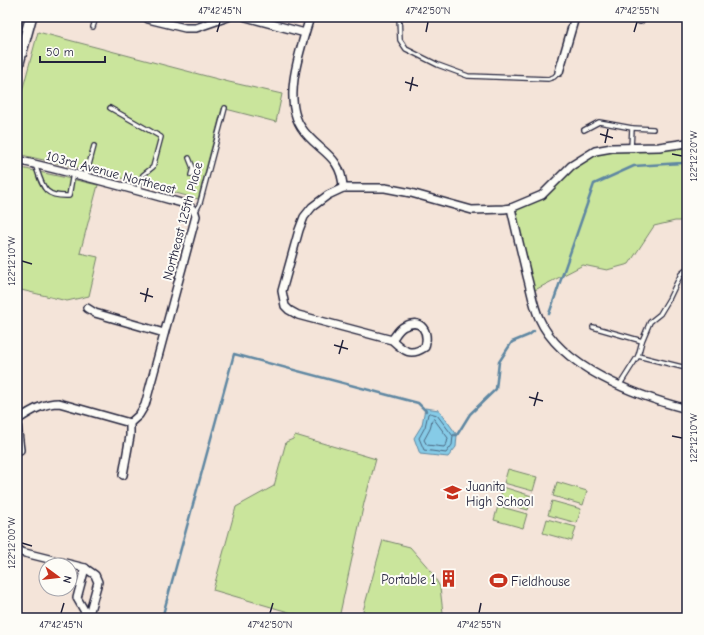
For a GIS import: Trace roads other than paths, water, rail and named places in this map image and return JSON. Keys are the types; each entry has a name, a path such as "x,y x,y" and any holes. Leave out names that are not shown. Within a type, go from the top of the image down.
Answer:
{"main road":[{"path":"17,68 31,17"}],"street":[{"path":"148,19 164,20 185,28 196,28 228,17"},
{"path":"246,17 305,33"},
{"path":"310,17 294,76 294,108 300,126 304,132 337,163 343,178 343,188"},
{"path":"559,72 575,17"},
{"path":"392,340 403,326 413,324 421,326 425,330 426,334 425,346 419,351 411,353 402,349 392,340 298,315 285,306 282,291 304,217 312,206 328,195 343,188 385,188 411,193 472,210 511,208 542,195 571,166 595,151 612,148 659,147 687,143"},
{"name":"103rd Avenue Northeast","path":"17,160 138,190 185,204 192,208 195,212"},
{"path":"511,208 538,317 551,339 572,358 619,386 656,401 687,409"},
{"name":"Northeast 125th Place","path":"130,423 139,415 145,405 196,216 195,212"},
{"path":"87,308 96,313 164,334"},
{"path":"17,420 40,406 50,403 60,403 130,423 130,436 123,475"},
{"path":"17,424 20,450"},
{"path":"17,549 21,552 85,568 95,575 98,582 88,618"},
{"path":"85,568 77,598 88,618"}],"lane":[{"path":"93,27 96,17"},
{"path":"399,17 400,40 406,49 468,76 548,79 554,77 559,72"},
{"path":"110,108 161,137 153,167 143,176 138,190"},
{"name":"Northeast 125th Place","path":"195,212 200,203 225,108"},
{"path":"584,130 599,122 632,128 653,129"},
{"path":"631,148 632,128"},
{"path":"86,176 94,146"},
{"path":"189,158 193,168 191,175"},
{"path":"35,164 47,192 57,196 69,196 73,173"},
{"path":"619,386 638,356 642,341 650,322 660,314 681,274 687,269"},
{"path":"593,327 642,341"},
{"path":"638,356 682,367"}],"water":[{"path":"425,408 439,410 457,435 456,447 448,457 420,454 414,438 422,425"}],"waterway":[{"path":"549,314 594,184 634,166 682,163 687,161"},
{"path":"454,435 457,435 470,414 496,389 499,362 512,342 529,335 534,331"},
{"path":"162,618 234,354 418,403 426,411"}],"place":[{"name":"Juanita High School","path":"453,493"},
{"name":"Portable 1","path":"449,579"},
{"name":"Fieldhouse","path":"498,581"}]}
